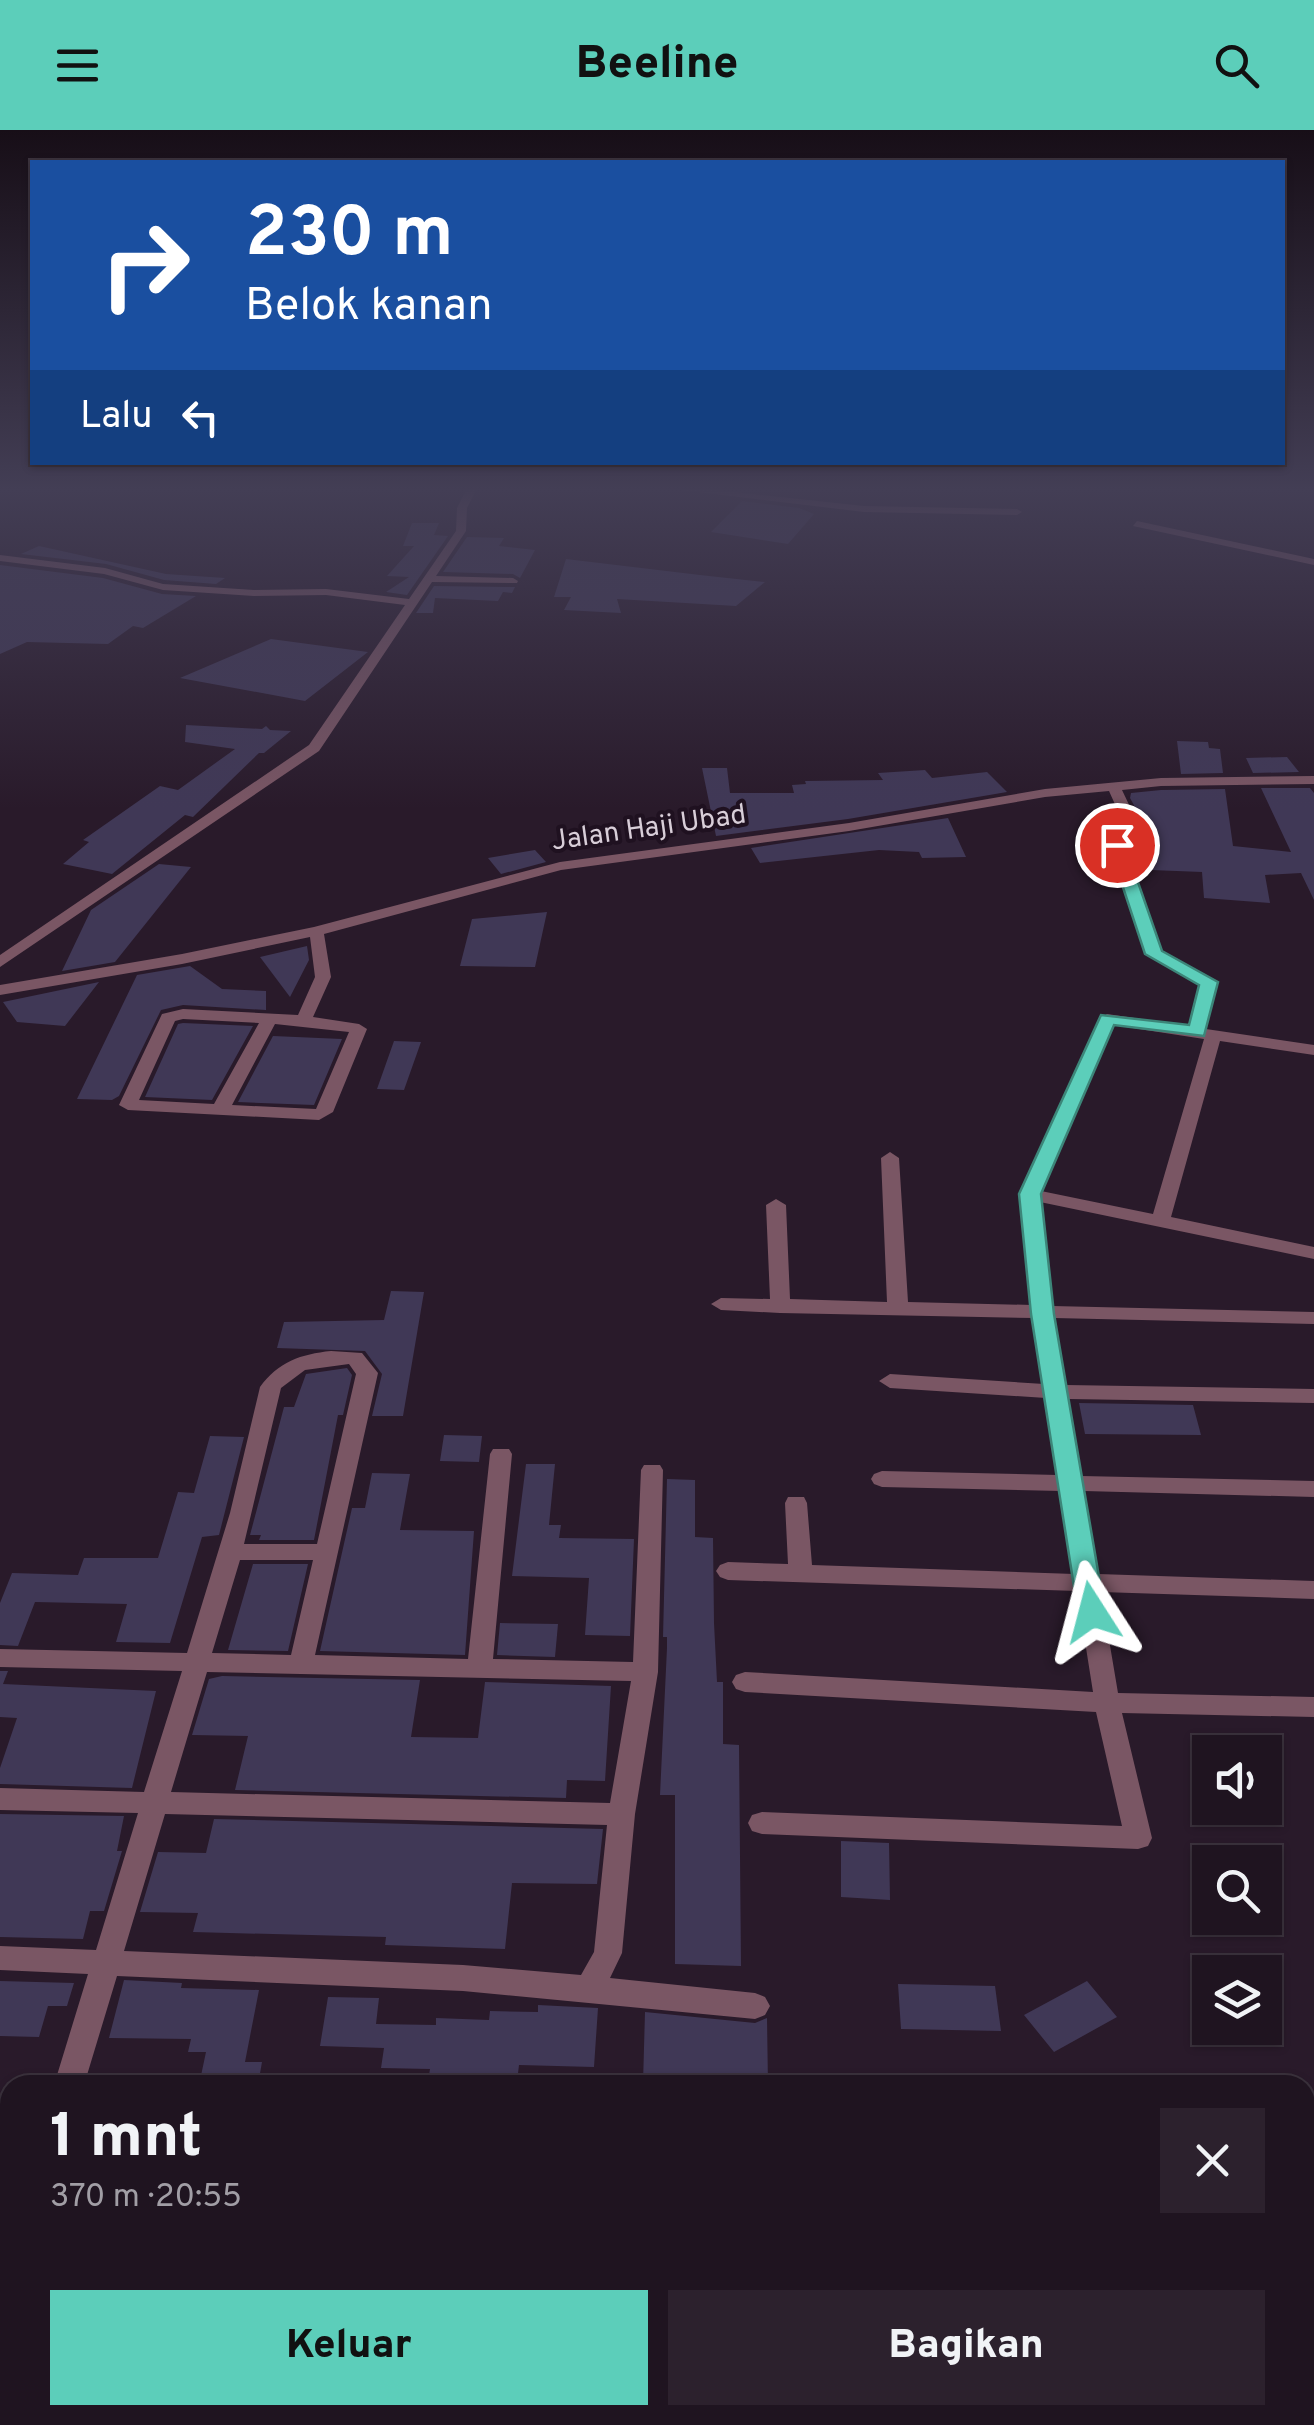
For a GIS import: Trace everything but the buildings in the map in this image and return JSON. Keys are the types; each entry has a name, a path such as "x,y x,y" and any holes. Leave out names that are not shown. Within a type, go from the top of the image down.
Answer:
{"street":[{"path":"350,595 412,603"},
{"path":"0,962 314,748 417,595"},
{"name":"Jalan Haji Ubad","path":"0,990 316,931 560,866 1113,786 1314,780"},
{"path":"1113,786 1135,832 1117,845 1154,954 1208,982 1205,1034 1160,1222"},
{"path":"303,1020 324,988 326,966 316,931"},
{"path":"182,1014 270,1018 359,1029 322,1114 127,1103 168,1018 182,1014"},
{"path":"220,1110 270,1018"},
{"path":"762,1823 1138,1838 1106,1704 1043,1314 1030,1194 1107,1019 1314,1050"},
{"path":"890,1158 898,1311"},
{"path":"1030,1194 1314,1253"},
{"path":"776,1205 780,1306"},
{"path":"721,1304 1314,1318"},
{"path":"71,2075 230,1552 271,1386 281,1371 298,1363 355,1358 367,1373 301,1664"},
{"path":"890,1381 1056,1392 1314,1396"},
{"path":"480,1668 501,1454"},
{"path":"590,1989 608,1953 622,1814 645,1672 652,1470"},
{"path":"882,1478 1314,1489"},
{"path":"796,1504 800,1571"},
{"path":"230,1552 328,1552"},
{"path":"728,1571 1314,1590"},
{"path":"0,1658 645,1672"},
{"path":"745,1682 1106,1704 1314,1707"},
{"path":"0,1799 622,1814"},
{"path":"0,1958 463,1978 755,2006"}],"route":[{"path":"1092,1612 1043,1314 1030,1194 1107,1019 1197,1032 1208,982 1154,954 1117,845"}]}
